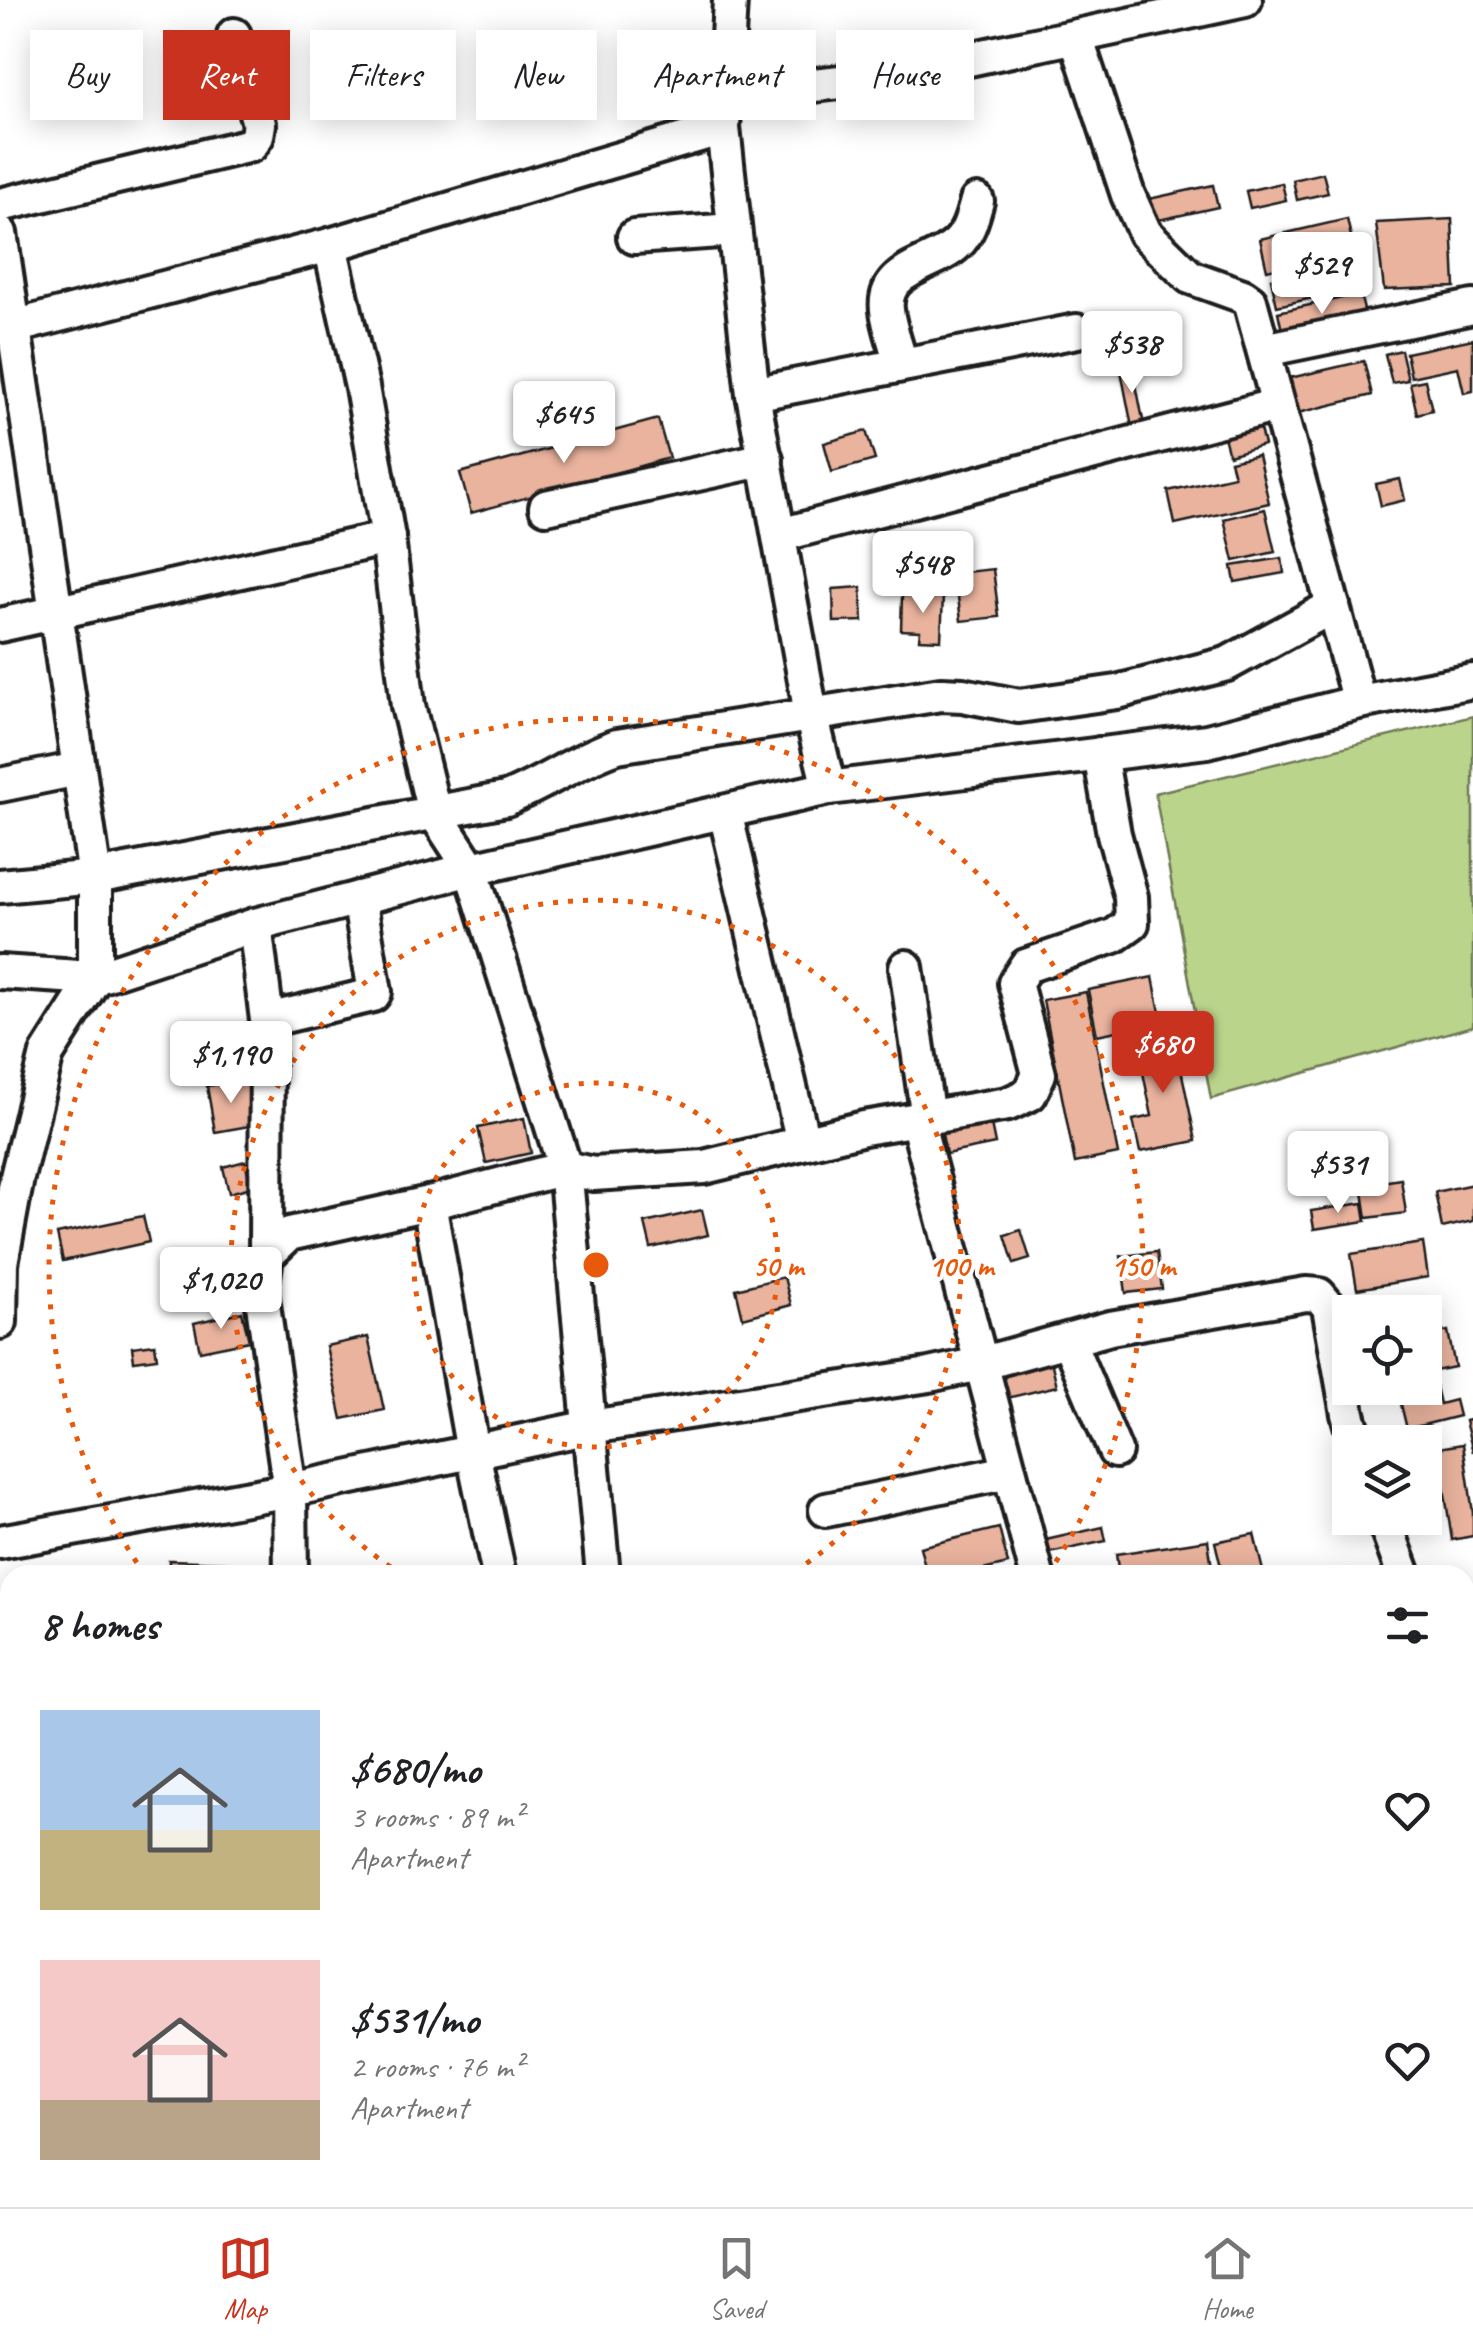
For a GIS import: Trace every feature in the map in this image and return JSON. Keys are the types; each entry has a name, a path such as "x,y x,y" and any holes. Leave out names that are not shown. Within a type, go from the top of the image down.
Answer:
{"street":[{"path":"728,30 730,0"},
{"path":"816,85 885,77 1245,0"},
{"path":"1076,36 1128,195 1145,232 1190,277 1250,301 1359,702"},
{"path":"0,205 251,145 257,136 258,120"},
{"path":"723,120 753,394 828,788"},
{"path":"13,326 330,245 723,128"},
{"path":"901,365 887,309 892,284 957,244 969,228 977,200"},
{"path":"634,237 734,230"},
{"path":"0,233 94,876 95,978 47,1054 16,1177 2,1264 0,1322"},
{"path":"330,245 362,387 388,538 408,706 434,812 471,869 565,1168 602,1565"},
{"path":"1264,350 1473,307"},
{"path":"753,394 1076,331"},
{"path":"780,534 1278,405"},
{"path":"546,506 766,460"},
{"path":"0,625 388,538"},
{"path":"0,886 94,876 506,799 596,753 618,746 941,694 1019,706 1117,692 1228,664 1333,606"},
{"path":"0,972 95,978 255,925 471,869 828,788 1206,741 1359,702 1473,681"},
{"path":"266,1256 290,1234 565,1168 593,1174 704,1166 864,1128 1008,1104 1030,1094 1039,1074 1014,983 1026,966 1114,936 1132,923 1131,896 1114,834 1100,754"},
{"path":"0,785 78,770"},
{"path":"726,812 803,1142"},
{"path":"266,1020 374,995 360,898"},
{"path":"255,925 266,1020 266,1256 261,1292 290,1490 291,1565"},
{"path":"906,967 922,1119 980,1364 1034,1565"},
{"path":"429,1203 496,1565"},
{"path":"0,1542 290,1490 590,1427 911,1378 980,1364 1110,1328 1306,1294 1319,1295 1329,1306 1351,1425"},
{"path":"1068,1340 1114,1451"},
{"path":"826,1510 1009,1472"},
{"path":"1389,1535 1400,1565"}],"green space":[{"path":"1473,716 1473,1026 1211,1099 1155,793"}],"building":[{"path":"1323,173 1328,193 1297,200 1293,180"},
{"path":"1282,183 1286,200 1250,208 1246,191"},
{"path":"1213,185 1218,207 1145,223 1140,201"},
{"path":"1347,219 1354,250 1267,270 1260,239"},
{"path":"1452,219 1455,287 1384,290 1376,223"},
{"path":"1356,260 1362,287 1277,306 1271,279"},
{"path":"1360,294 1367,322 1284,340 1278,312"},
{"path":"1473,339 1473,391 1464,393 1458,367 1411,377 1406,353"},
{"path":"1401,350 1408,380 1392,383 1385,354"},
{"path":"1364,361 1372,395 1298,413 1290,378"},
{"path":"1132,364 1144,425 1132,427 1120,366"},
{"path":"1425,380 1432,410 1417,414 1410,383"},
{"path":"1257,417 1264,445 1229,455 1221,426"},
{"path":"658,419 669,458 471,513 460,473"},
{"path":"866,431 875,460 832,472 824,443"},
{"path":"1258,455 1269,503 1175,524 1168,491 1234,476 1230,461"},
{"path":"1400,479 1405,500 1381,506 1376,484"},
{"path":"1265,509 1275,552 1234,561 1224,519"},
{"path":"936,532 939,556 900,561 896,537"},
{"path":"1282,558 1284,573 1235,582 1232,566"},
{"path":"993,569 999,617 961,621 955,573"},
{"path":"861,587 863,621 834,622 833,589"},
{"path":"902,595 943,596 941,640 919,639 920,631 901,630"},
{"path":"1153,977 1162,1022 1097,1035 1088,990"},
{"path":"1086,992 1118,1154 1075,1163 1043,1000"},
{"path":"1173,1031 1196,1141 1140,1152 1133,1120 1152,1116 1136,1039"},
{"path":"248,1080 255,1125 215,1132 207,1086"},
{"path":"989,1115 995,1144 946,1154 940,1124"},
{"path":"524,1118 531,1153 486,1163 478,1128"},
{"path":"245,1161 251,1187 229,1193 223,1167"},
{"path":"1401,1179 1406,1213 1367,1218 1362,1185"},
{"path":"1473,1184 1473,1221 1442,1228 1435,1192"},
{"path":"1363,1203 1366,1221 1314,1229 1311,1211"},
{"path":"702,1210 708,1235 651,1248 645,1223"},
{"path":"143,1216 149,1242 63,1261 57,1234"},
{"path":"1021,1230 1030,1259 1014,1264 1005,1235"},
{"path":"1423,1243 1428,1277 1357,1289 1351,1254"},
{"path":"1157,1252 1162,1289 1126,1293 1121,1256"},
{"path":"784,1277 791,1305 743,1318 736,1289"},
{"path":"242,1312 249,1341 200,1351 194,1323"},
{"path":"1448,1331 1455,1367 1442,1370 1442,1332"},
{"path":"368,1337 384,1410 342,1419 326,1346"},
{"path":"155,1344 157,1358 134,1361 132,1347"},
{"path":"1049,1352 1057,1386 1003,1399 995,1366"},
{"path":"1455,1400 1459,1416 1406,1425 1401,1405 1442,1405"},
{"path":"1473,1419 1473,1452 1465,1421"},
{"path":"1463,1444 1473,1536 1452,1540 1442,1447"},
{"path":"1103,1527 1106,1541 1040,1555 1037,1542"},
{"path":"999,1528 1008,1564 924,1565 920,1547"},
{"path":"1254,1534 1262,1565 1221,1565 1215,1542"},
{"path":"1208,1540 1212,1565 1118,1565 1116,1554"},
{"path":"169,1560 225,1562 225,1565 169,1565"}]}
